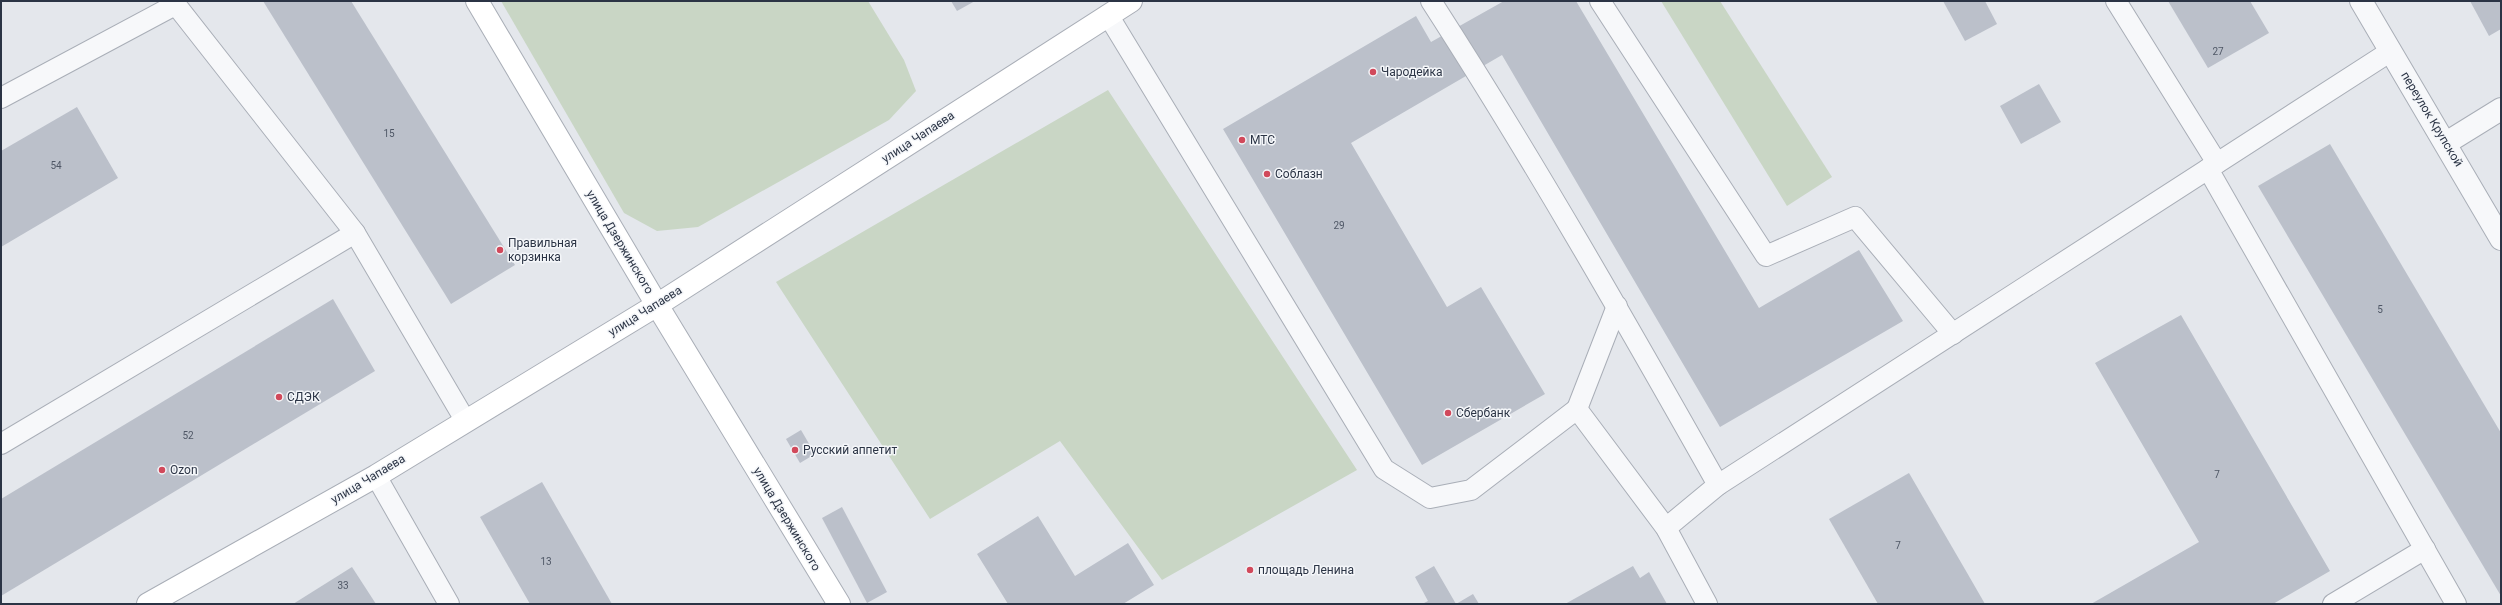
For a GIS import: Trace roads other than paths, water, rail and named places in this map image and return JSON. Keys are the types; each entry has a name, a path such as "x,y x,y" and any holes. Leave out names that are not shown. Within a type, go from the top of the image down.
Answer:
{"street":[{"name":"улица Дзержинского","path":"477,1 657,305 839,604"},
{"name":"улица Чапаева","path":"148,604 376,476 465,420 657,305 1131,1"},
{"name":"переулок Крупской","path":"2361,1 2501,238"},
{"path":"2446,143 2501,109"}],"lane":[{"path":"1431,1 1476,71 1617,306 1718,486"},
{"path":"1600,1 1766,256 1855,217 1953,334"},
{"path":"2116,1 2213,166 2456,604"},
{"path":"1,98 174,3 355,233 465,420"},
{"path":"1108,15 1384,469 1430,498 1471,490 1577,409 1617,306"},
{"path":"1666,528 1718,486 2391,51"},
{"path":"1,444 355,233"},
{"path":"1577,409 1666,528 1707,604"},
{"path":"376,476 449,604"},
{"path":"2333,604 2425,549"}],"place":[{"name":"Чародейка","path":"1373,72"},
{"name":"МТС","path":"1242,140"},
{"name":"Соблазн","path":"1267,174"},
{"name":"Правильная корзинка","path":"500,250"},
{"name":"СДЭК","path":"279,397"},
{"name":"Сбербанк","path":"1448,413"},
{"name":"Русский аппетит","path":"795,450"},
{"name":"Ozon","path":"162,470"},
{"name":"площадь Ленина","path":"1250,570"}]}
